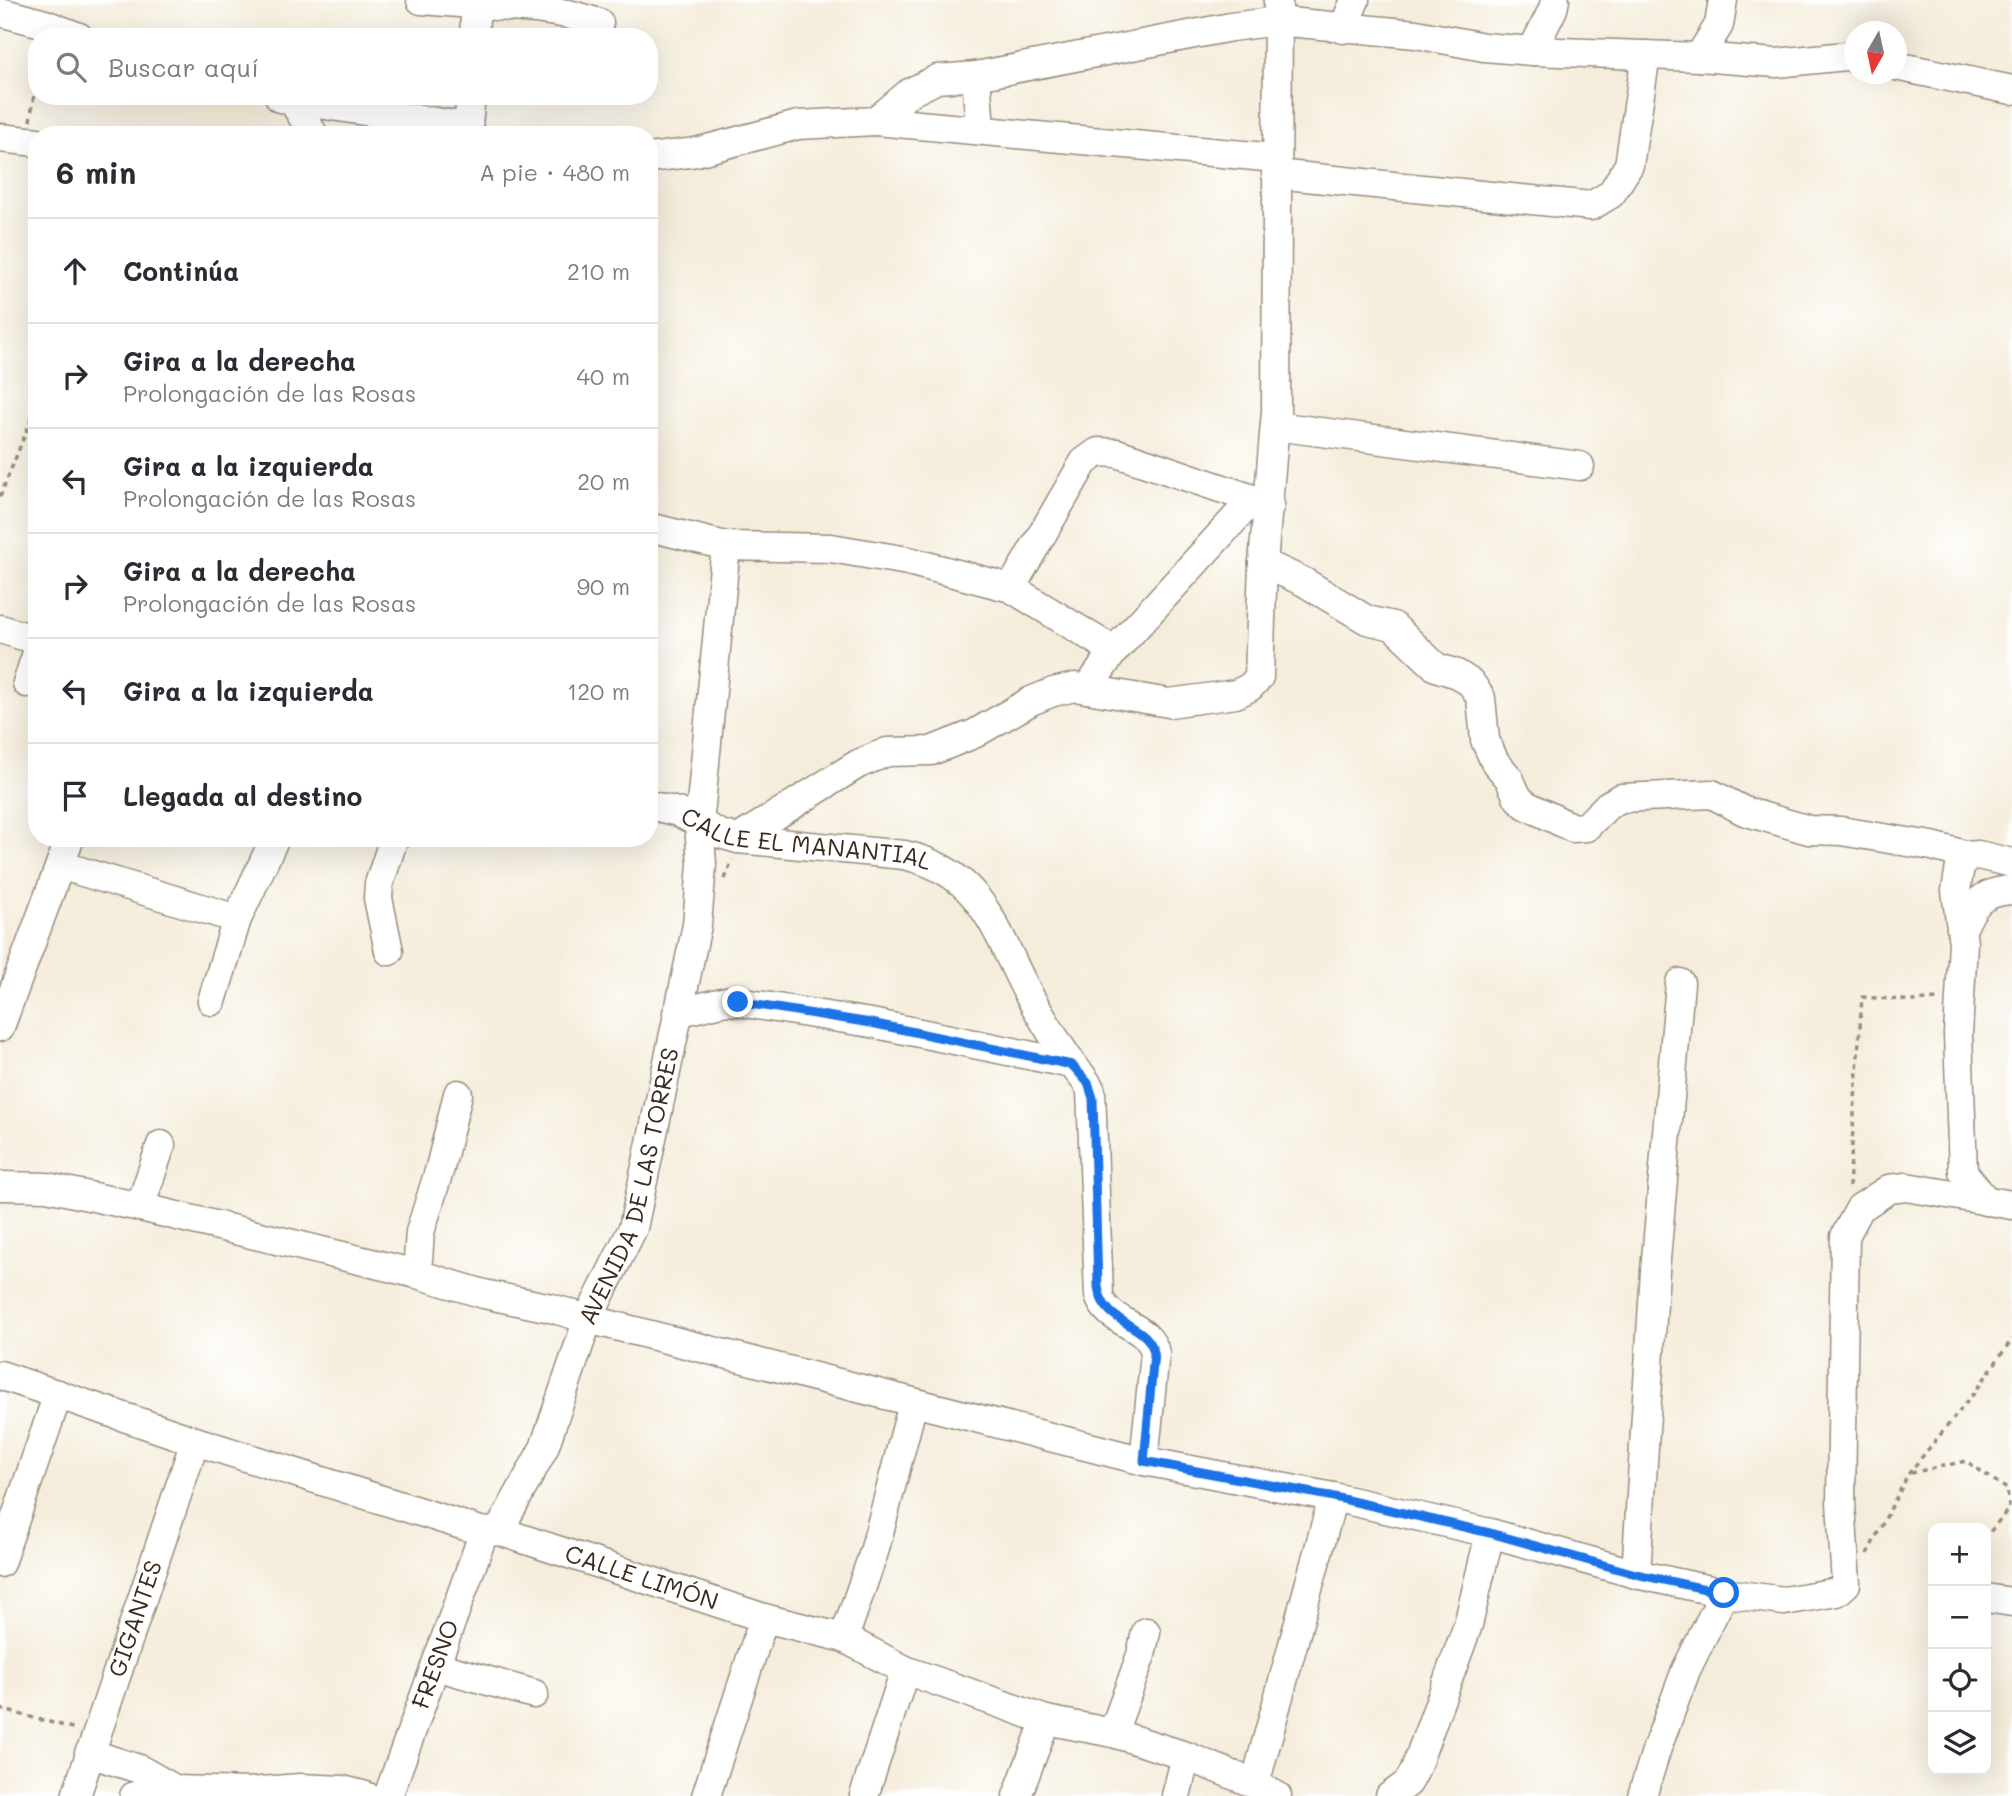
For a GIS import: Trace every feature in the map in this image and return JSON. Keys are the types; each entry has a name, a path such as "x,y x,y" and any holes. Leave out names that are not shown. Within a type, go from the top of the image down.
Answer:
{"street":[{"path":"421,0 534,9 568,14 599,23"},
{"path":"1343,29 1355,0"},
{"path":"1532,51 1555,0"},
{"path":"1699,57 1719,25 1723,0"},
{"path":"475,28 476,3"},
{"path":"738,839 858,764 887,752 931,751 974,734 1031,701 1053,692 1074,687 1170,703 1236,694 1250,687 1259,677 1263,563 1261,502 1275,426 1277,11"},
{"path":"876,121 909,93 937,79 976,76 1231,27 1277,11 1343,29 1416,34 1484,47 1532,51 1699,57 1776,63 1844,56"},
{"path":"0,12 55,28"},
{"path":"658,157 696,152 798,125 876,121 980,130 1591,206 1611,194 1629,165 1646,55"},
{"path":"1907,68 2012,90"},
{"path":"976,76 980,130"},
{"path":"288,105 306,126"},
{"path":"321,105 440,126"},
{"path":"468,126 470,105"},
{"path":"0,138 28,141"},
{"path":"1275,426 1580,466"},
{"path":"1011,588 1084,462 1098,453 1117,453 1261,502"},
{"path":"1087,689 1114,651 1261,502"},
{"path":"658,529 726,546 831,548 908,561 1011,588 1114,651"},
{"name":"AVENIDA DE LAS TORRES","path":"492,1532 544,1448 588,1320 633,1228 697,925 702,864 699,825 726,546"},
{"path":"1263,563 1304,582 1367,620 1393,626 1436,667 1457,674 1471,683 1481,698 1486,740 1495,762 1509,778 1518,798 1526,805 1573,828 1586,827 1608,805 1621,798 1712,794 1744,811 1809,830 1841,831 2012,863"},
{"path":"0,629 28,637"},
{"name":"CALLE EL MANANTIAL","path":"658,806 678,812 699,825 738,839 904,855 933,863 960,881 984,908 1030,996 1072,1065 1088,1083 1093,1098 1098,1287 1101,1302 1111,1313 1149,1339 1154,1353 1144,1461"},
{"path":"0,1027 67,847"},
{"path":"212,1001 237,919 271,847"},
{"path":"389,951 378,898 379,884 391,847"},
{"path":"1969,856 1960,866 1956,891 1962,930 1958,1034 1962,1172 1999,1203"},
{"path":"60,865 237,919"},
{"path":"1962,930 1969,914 1983,897 2012,890"},
{"path":"1636,1574 1655,1271 1680,983"},
{"path":"677,1013 726,1001 738,1002 871,1023 1072,1065"},
{"path":"417,1274 420,1232 440,1168 458,1094"},
{"path":"140,1208 161,1145"},
{"path":"1928,1189 1962,1172"},
{"path":"0,1186 47,1187 140,1208 417,1274 484,1294 551,1308 588,1320 1144,1461 1334,1497 1490,1533 1636,1574 1724,1593 1784,1601 1836,1592 1846,1584 1841,1502 1845,1236 1860,1208 1889,1189 1906,1187 1999,1203"},
{"name":"CALLE LIMÓN","path":"0,1375 195,1441 764,1618 844,1638 905,1670 1046,1720 1113,1733 1186,1756 1266,1790"},
{"path":"0,1563 58,1394"},
{"path":"844,1638 874,1552 913,1403"},
{"name":"GIGANTES","path":"76,1796 195,1441"},
{"path":"1266,1790 1334,1497"},
{"name":"FRESNO","path":"390,1794 436,1666 492,1532"},
{"path":"1390,1796 1408,1783 1414,1772 1468,1625 1490,1533"},
{"path":"1642,1796 1686,1670 1724,1593"},
{"path":"1991,1599 2012,1602"},
{"path":"706,1796 764,1618"},
{"path":"1113,1733 1141,1655 1146,1632"},
{"path":"436,1666 534,1694"},
{"path":"864,1796 905,1670"},
{"path":"1017,1796 1046,1720"},
{"path":"92,1744 176,1790"},
{"path":"1176,1796 1186,1756"},
{"path":"134,1796 176,1790 249,1792 322,1789 390,1794"}],"path":[{"path":"0,497 28,427"},
{"path":"1848,1196 1863,997 1916,1000 1960,998"},
{"path":"1846,1584 1866,1557 1909,1474 1975,1392 2012,1339"},
{"path":"1909,1474 1966,1461 2007,1489 2009,1508 1991,1531"},
{"path":"0,1709 92,1744"}],"route":[{"path":"738,1002 871,1023 1072,1065 1088,1083 1093,1098 1098,1287 1101,1302 1111,1313 1149,1339 1153,1346 1144,1461 1334,1497 1490,1533 1636,1574 1724,1593"}]}
